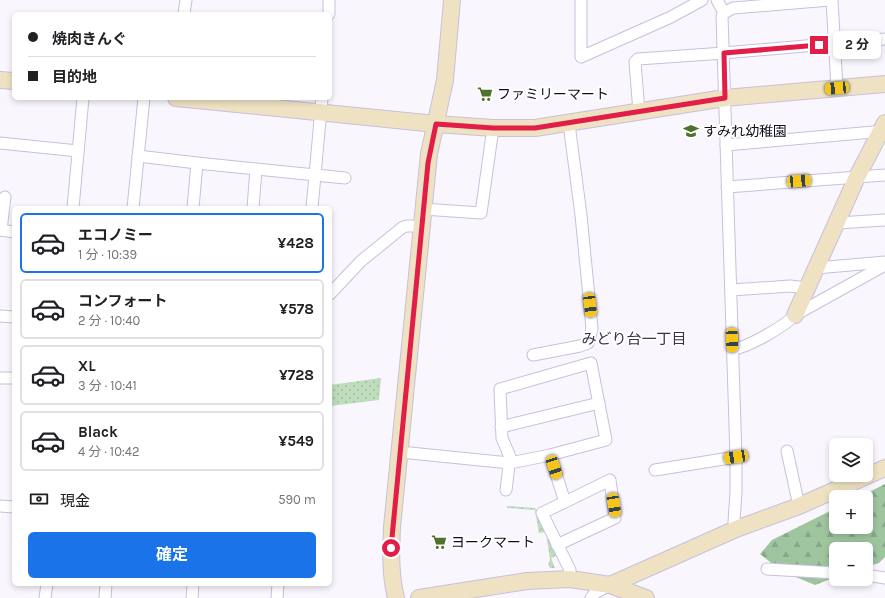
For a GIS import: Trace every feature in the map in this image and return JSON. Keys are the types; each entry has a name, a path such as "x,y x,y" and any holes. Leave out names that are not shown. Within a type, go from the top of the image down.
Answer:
{"street":[{"path":"184,12 186,0"},
{"path":"329,0 329,12"},
{"path":"396,598 392,580 391,557 400,453 429,154 446,80 452,0"},
{"path":"583,1 581,56 671,17 702,0"},
{"path":"718,0 724,13"},
{"path":"736,529 734,522 736,457 722,16 724,13 733,8 831,0 837,88"},
{"path":"639,112 635,62 638,59 885,39"},
{"path":"0,80 12,81"},
{"path":"222,100 322,105 436,124 493,128 535,128 569,124 725,98 885,84"},
{"path":"73,206 83,100"},
{"path":"133,206 144,100"},
{"path":"312,206 322,105"},
{"path":"533,355 580,346 588,343 592,328 581,214 569,124"},
{"path":"423,209 481,213 493,128"},
{"path":"726,145 884,128"},
{"path":"795,315 857,177 884,128"},
{"path":"0,143 78,151"},
{"path":"138,156 345,178"},
{"path":"193,206 197,163"},
{"path":"252,206 256,169"},
{"path":"727,187 885,175"},
{"path":"5,197 0,230 12,232"},
{"path":"837,223 885,220"},
{"path":"332,292 361,261 403,227 422,226"},
{"path":"816,268 885,262"},
{"path":"733,348 741,348 764,336 790,320 795,315 885,265"},
{"path":"730,290 790,286 807,288"},
{"path":"0,316 12,316"},
{"path":"400,453 510,463 550,455 606,440 591,363 502,387 500,390 502,438 510,457 510,463 506,490"},
{"path":"502,427 599,403"},
{"path":"787,451 798,506"},
{"path":"550,455 565,502"},
{"path":"656,470 736,457"},
{"path":"591,598 595,593 610,585 736,529 798,506 885,468"},
{"path":"557,545 616,518 610,480 542,513 557,545 570,570 570,580"},
{"path":"0,506 12,507"},
{"path":"767,569 829,573"},
{"path":"873,576 885,578"},
{"path":"429,597 479,593 527,581 570,580 610,585 646,598"},
{"path":"46,598 47,586"},
{"path":"105,598 106,586"},
{"path":"192,598 193,586"},
{"path":"277,598 278,586"}],"green space":[{"path":"381,378 379,400 332,406 332,385"},
{"path":"885,484 885,557 879,563 873,565 873,542 829,542 829,580 815,585 781,571 760,554 772,540 829,512 829,534 873,534 873,490"},
{"path":"507,506 535,508 558,555 551,558 555,568 550,568 548,564 550,560 546,532 539,533 535,510 507,508"}],"place":[{"name":"ファミリーマート","path":"485,94"},
{"name":"すみれ幼稚園","path":"691,131"},
{"name":"ヨークマート","path":"439,542"}],"district":[{"name":"みどり台一丁目","path":"634,339"}],"route":[{"path":"391,548 428,163 436,124 493,128 535,128 569,124 725,98 724,53 819,45"}]}
